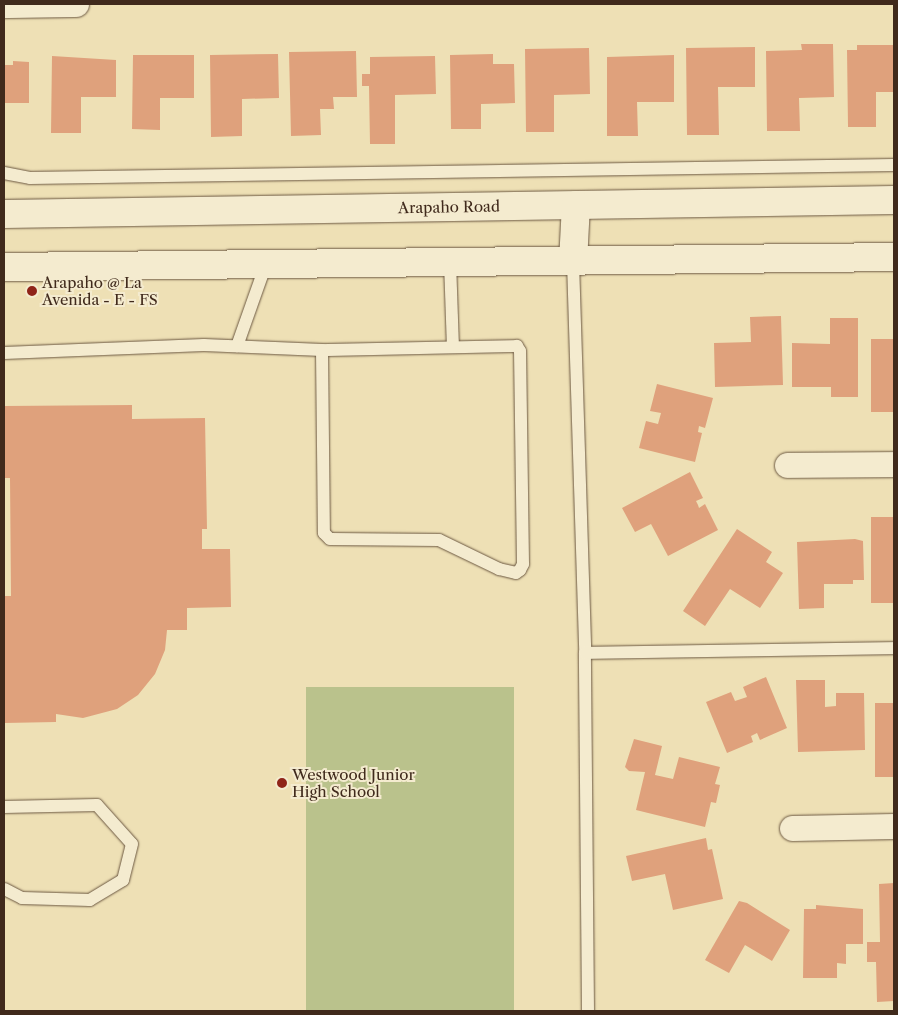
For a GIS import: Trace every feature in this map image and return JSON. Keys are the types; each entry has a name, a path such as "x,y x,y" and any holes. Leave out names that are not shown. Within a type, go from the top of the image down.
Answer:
{"main road":[{"name":"Arapaho Road","path":"4,214 894,200"},
{"path":"573,262 576,205"},
{"path":"4,267 894,257"}],"street":[{"path":"4,5 76,4"},
{"path":"787,465 894,464"},
{"path":"792,828 894,826"}],"lane":[{"path":"4,173 30,178 894,165"},
{"path":"450,262 453,346"},
{"path":"573,262 586,653 588,1011"},
{"path":"237,346 266,264"},
{"path":"4,352 237,346 322,350 510,344 520,351 523,564 516,573 499,569 439,540 330,539 324,534 322,350"},
{"path":"586,653 894,648"},
{"path":"4,807 97,806 132,844 123,880 90,900 22,898 4,889"}],"green space":[{"path":"306,687 514,687 514,1011 306,1011"}],"building":[{"path":"801,44 833,44 834,97 799,98 800,131 767,131 766,51 802,50"},
{"path":"857,45 894,45 894,92 876,92 876,127 848,127 847,50 857,50"},
{"path":"755,47 755,87 718,87 719,135 687,135 686,48"},
{"path":"589,48 590,94 554,95 554,132 526,132 525,49"},
{"path":"356,51 357,97 333,97 334,109 320,109 321,135 291,136 289,52"},
{"path":"278,54 279,98 242,99 242,136 211,137 210,55"},
{"path":"493,54 493,64 514,64 515,103 481,104 481,129 451,129 450,55"},
{"path":"133,55 194,55 194,98 160,98 160,130 132,129"},
{"path":"674,55 674,102 637,102 638,136 607,136 607,57"},
{"path":"52,56 116,60 116,97 81,97 81,133 51,133"},
{"path":"435,56 436,94 395,95 395,144 370,144 369,86 362,86 362,74 370,74 370,57"},
{"path":"13,61 29,62 29,103 4,103 4,65 13,65"},
{"path":"781,316 783,385 715,387 714,343 751,342 750,317"},
{"path":"830,318 858,318 858,397 831,397 831,387 792,387 792,343 830,344"},
{"path":"871,339 894,339 894,412 871,412"},
{"path":"657,384 713,398 705,428 699,426 698,432 702,433 695,462 639,448 646,421 658,424 661,413 650,411"},
{"path":"132,405 132,419 205,418 207,529 202,529 202,549 230,549 231,607 187,608 187,630 167,630 165,650 155,674 138,695 117,709 83,718 56,714 56,722 4,723 4,596 11,596 10,478 4,478 4,406"},
{"path":"690,472 703,498 696,501 699,508 705,504 718,530 668,556 651,524 635,532 622,508"},
{"path":"871,517 894,517 894,603 871,603"},
{"path":"737,529 772,552 766,562 783,573 760,608 730,589 705,626 683,611"},
{"path":"855,539 863,541 864,580 853,580 853,584 824,584 824,608 799,609 797,542"},
{"path":"766,677 787,728 760,740 757,733 751,736 753,742 727,753 706,702 731,692 735,701 747,697 743,687"},
{"path":"796,680 825,680 825,707 836,706 836,693 864,693 865,750 798,752"},
{"path":"875,703 894,703 894,777 875,777"},
{"path":"634,739 662,746 655,775 673,779 679,757 720,767 715,784 720,785 716,803 711,802 705,827 636,810 645,772 629,771 625,767"},
{"path":"706,838 708,850 712,849 723,899 673,910 665,874 632,881 626,856"},
{"path":"894,883 894,1001 877,1002 876,962 867,962 867,942 880,942 879,884"},
{"path":"739,901 747,903 790,930 772,961 745,945 729,973 705,960"},
{"path":"816,905 863,909 863,944 846,944 846,964 837,963 837,978 803,978 804,909 816,909"}],"place":[{"name":"Arapaho @ La Avenida - E - FS","path":"32,291"},
{"name":"Westwood Junior High School","path":"282,783"}]}
